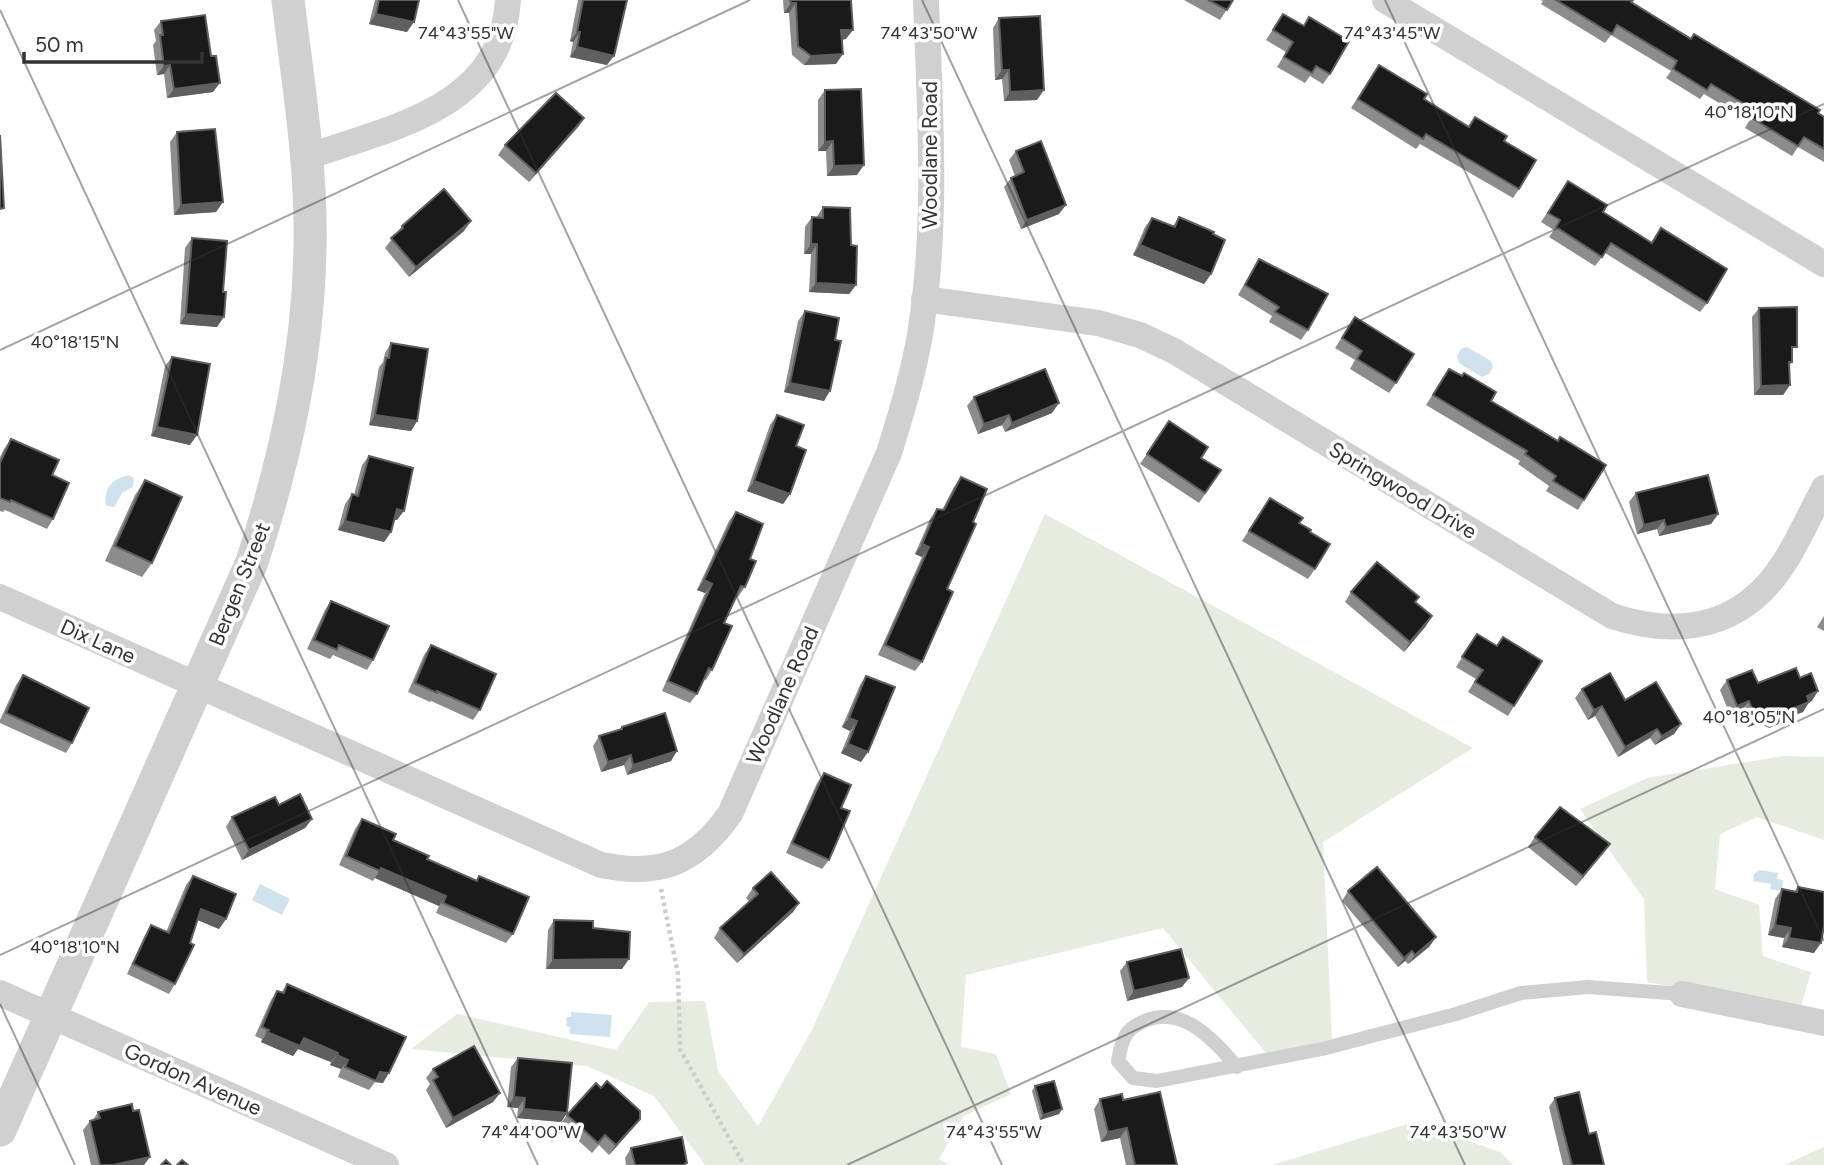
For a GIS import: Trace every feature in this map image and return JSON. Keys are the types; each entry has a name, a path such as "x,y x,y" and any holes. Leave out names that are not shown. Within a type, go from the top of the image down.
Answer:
{"street":[{"name":"Bergen Street","path":"0,1130 252,562 272,498 292,416 305,333 310,249 307,157 288,0"},
{"path":"307,157 430,114 450,102 469,87 488,62 501,35 508,0"},
{"name":"Woodlane Road","path":"197,685 601,865 626,870 650,869 674,863 714,836 730,814 889,453 907,395 920,335 931,223 932,142 926,0"},
{"path":"1385,0 1824,264"},
{"name":"Springwood Drive","path":"924,299 1098,323 1140,335 1174,351 1612,616 1639,625 1670,628 1698,625 1724,616 1747,603 1769,582 1787,558 1824,488"},
{"name":"Dix Lane","path":"0,597 197,685"},
{"name":"Gordon Avenue","path":"0,993 386,1165"},
{"path":"1682,994 1824,1023"}],"lane":[{"path":"1237,1067 1215,1040 1186,1021 1160,1015 1138,1023 1122,1039 1118,1061 1133,1078 1157,1082 1237,1067 1322,1049 1456,1014 1521,993 1588,988 1682,994"}],"path":[{"path":"661,888 678,974 680,1049 744,1165"}],"shaded area":[{"path":"1045,514 1473,748 1323,842 1332,1039 1269,1057 1163,928 966,975 961,1047 996,1054 1011,1094 964,1116 939,1159 949,1165 705,1165 654,1096 587,1066 411,1049 457,1014 616,1050 649,1002 705,1001 718,1071 758,1126 812,1030"},
{"path":"1784,756 1824,757 1824,840 1757,817 1720,834 1715,889 1759,905 1763,956 1811,972 1800,1010 1647,982 1644,899 1580,809 1647,778"},
{"path":"1414,1122 1500,1152 1513,1165 1272,1165"},
{"path":"1824,1147 1824,1165 1784,1165"}],"water":[{"path":"1467,347 1491,361 1493,367 1489,374 1482,377 1459,363 1457,356 1461,349"},
{"path":"129,475 134,478 133,487 122,493 114,507 106,506 106,494 110,485"},
{"path":"1759,870 1778,873 1777,879 1783,880 1782,891 1770,889 1771,884 1753,881 1754,874"},
{"path":"260,884 290,899 282,915 252,900"},
{"path":"571,1012 612,1015 610,1037 570,1034 570,1027 566,1026"}],"building":[{"path":"379,0 419,0 414,22 376,14"},
{"path":"583,0 627,0 614,56 577,47"},
{"path":"790,0 851,0 853,30 841,30 843,54 811,56 798,46 796,3 791,3"},
{"path":"1208,0 1233,0 1227,10"},
{"path":"1556,0 1633,0 1631,2 1691,39 1694,34 1820,110 1818,113 1824,117 1824,149 1804,137 1798,146 1752,118 1756,111 1711,84 1707,90 1673,69 1677,61 1617,25 1612,34"},
{"path":"1283,14 1304,26 1309,17 1349,41 1330,74 1316,66 1312,73 1284,57 1293,42 1273,30"},
{"path":"205,15 211,56 216,56 220,83 174,89 170,65 164,66 161,21"},
{"path":"1040,16 1044,90 1010,92 1009,70 1002,70 999,18"},
{"path":"1379,65 1427,94 1424,99 1469,127 1475,117 1507,136 1504,141 1536,160 1519,189 1426,134 1423,139 1358,99"},
{"path":"861,89 864,165 834,166 833,141 825,142 825,90"},
{"path":"556,93 584,118 536,173 505,145"},
{"path":"215,129 223,202 181,205 177,132"},
{"path":"0,135 4,208 0,209"},
{"path":"1041,141 1066,205 1027,220 1011,178 1024,172 1016,151"},
{"path":"1568,181 1607,205 1603,212 1652,243 1661,228 1727,269 1707,303 1611,243 1602,257 1556,227 1560,220 1548,213"},
{"path":"444,189 471,221 416,267 391,238"},
{"path":"823,207 850,208 851,245 857,246 856,285 816,283 817,244 811,244 812,217 823,218"},
{"path":"1179,217 1214,232 1213,234 1225,240 1211,274 1140,245 1152,218 1175,227"},
{"path":"192,238 227,241 224,317 186,314"},
{"path":"1259,259 1328,294 1308,330 1275,312 1279,307 1245,285"},
{"path":"1797,307 1797,347 1792,347 1792,362 1789,362 1790,385 1761,386 1759,308"},
{"path":"805,311 839,318 835,340 841,341 830,391 790,383"},
{"path":"1355,317 1414,354 1396,383 1357,359 1362,351 1342,338"},
{"path":"391,343 428,349 417,421 375,415"},
{"path":"172,357 210,364 197,435 157,427"},
{"path":"1045,369 1059,403 1012,423 1009,415 984,424 974,397"},
{"path":"1449,369 1462,376 1464,373 1496,392 1491,401 1558,441 1560,437 1606,465 1584,500 1553,481 1556,476 1525,454 1527,451 1433,395"},
{"path":"777,415 804,425 796,446 806,450 790,494 754,481"},
{"path":"1169,421 1208,447 1201,458 1221,470 1205,493 1147,454"},
{"path":"11,439 59,460 52,475 69,483 53,519 11,500 10,502 0,498 0,463"},
{"path":"369,456 413,468 404,511 397,509 391,532 345,521 352,494 358,496"},
{"path":"1708,475 1718,514 1666,527 1664,520 1644,525 1636,493"},
{"path":"961,477 987,489 973,522 976,524 947,589 953,592 922,662 885,645 929,547 922,544 937,509 944,510"},
{"path":"145,480 182,497 152,563 115,546"},
{"path":"1270,498 1303,518 1299,523 1330,544 1315,569 1249,531"},
{"path":"736,512 763,524 750,559 756,561 745,587 741,586 724,623 732,626 712,670 709,668 697,694 668,681 712,584 704,580"},
{"path":"1377,562 1419,597 1415,602 1432,616 1410,642 1351,592"},
{"path":"331,601 389,626 373,660 339,645 337,650 314,640"},
{"path":"1477,634 1497,646 1503,637 1542,661 1514,706 1475,682 1483,670 1462,657"},
{"path":"431,645 496,674 480,710 415,683"},
{"path":"1796,668 1800,678 1811,673 1818,691 1807,696 1809,702 1776,718 1766,713 1755,717 1749,701 1737,706 1727,680 1752,670 1758,683"},
{"path":"1610,673 1625,700 1656,682 1681,724 1662,736 1657,729 1625,747 1602,706 1594,710 1582,689"},
{"path":"23,675 89,708 72,743 6,713"},
{"path":"866,676 895,687 868,752 848,744 857,721 849,718"},
{"path":"665,713 677,751 633,765 631,755 608,762 599,736"},
{"path":"824,773 851,785 841,808 850,811 829,860 792,843"},
{"path":"300,794 312,819 249,850 232,817 275,797 279,805"},
{"path":"1560,807 1610,844 1583,876 1535,837"},
{"path":"362,819 396,834 393,840 429,856 427,859 477,881 479,876 529,897 513,934 443,903 446,896 346,856"},
{"path":"1377,867 1436,937 1415,955 1412,951 1404,958 1348,891"},
{"path":"771,872 799,903 744,954 720,928 758,894 753,888"},
{"path":"193,876 236,894 226,919 201,909 190,943 194,945 175,984 133,964 151,925 169,933"},
{"path":"1798,887 1824,892 1821,943 1789,938 1791,928 1775,925 1782,889 1797,892"},
{"path":"554,920 593,921 593,928 630,932 629,959 553,960"},
{"path":"1181,949 1189,978 1134,991 1127,962"},
{"path":"287,984 406,1037 389,1073 380,1072 376,1081 345,1067 348,1060 337,1055 338,1053 304,1038 300,1046 267,1032 269,1030 262,1027 277,991 284,993"},
{"path":"474,1046 500,1093 453,1118 433,1080 438,1077 433,1069"},
{"path":"518,1058 572,1063 567,1113 524,1109 525,1098 514,1097"},
{"path":"607,1081 640,1111 640,1119 616,1145 605,1135 598,1143 567,1115 596,1083 601,1088"},
{"path":"1054,1081 1062,1109 1043,1115 1035,1086"},
{"path":"1160,1092 1177,1165 1135,1165 1127,1128 1108,1132 1100,1099 1122,1094 1123,1100"},
{"path":"1579,1092 1589,1134 1596,1132 1604,1165 1572,1165 1555,1098"},
{"path":"132,1104 133,1111 139,1110 150,1157 100,1165 90,1121 100,1118 98,1112"},
{"path":"682,1137 687,1163 635,1165 631,1148"}]}
